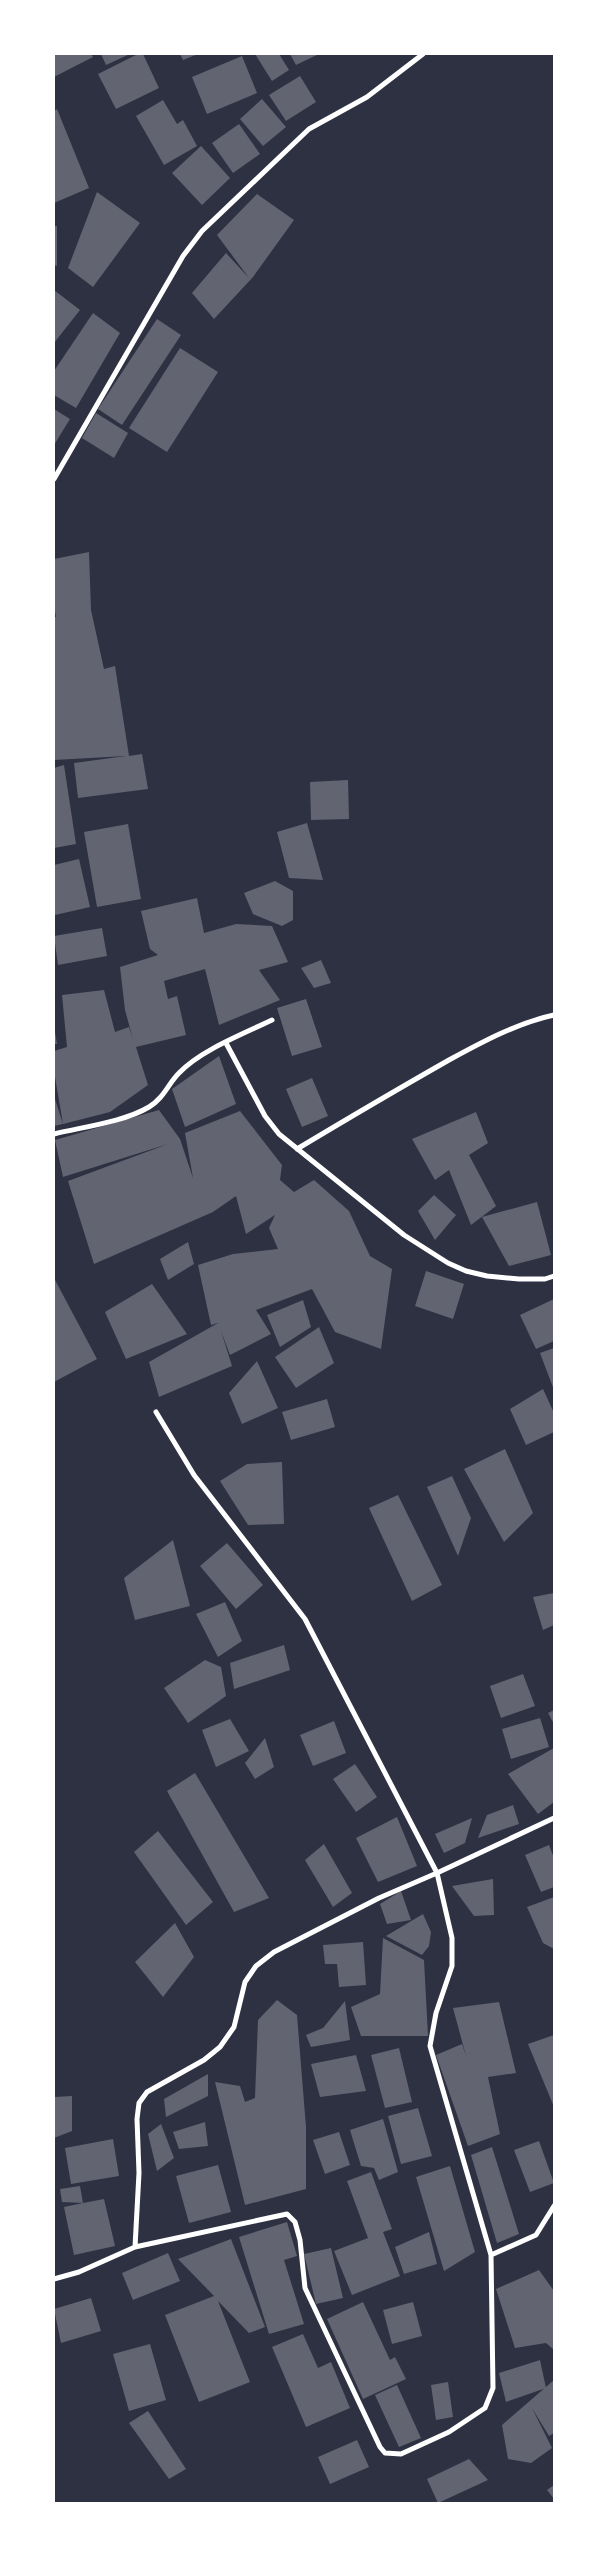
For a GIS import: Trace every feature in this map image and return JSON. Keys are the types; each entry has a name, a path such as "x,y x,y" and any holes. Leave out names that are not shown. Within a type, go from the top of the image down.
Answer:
{"street":[{"path":"54,479 183,256 202,231 309,129 366,97 423,54"},
{"path":"297,1149 404,1085 467,1051 516,1027 554,1014"},
{"path":"54,1134 130,1115 148,1108 159,1100 178,1074 194,1061 272,1020"},
{"path":"226,1043 265,1116 297,1149 404,1235 448,1263 466,1271 487,1276 519,1279 545,1279 554,1276"},
{"path":"54,2279 79,2272 135,2247 287,2214 295,2222 300,2240 304,2288 380,2447 385,2453 401,2454 449,2432 485,2408 493,2388 492,2255 430,2046 436,2013 452,1966 452,1938 437,1873 305,1619 194,1476 156,1412"},
{"path":"135,2247 139,2173 136,2119 139,2103 146,2092 204,2060 220,2047 234,2027 245,1982 256,1966 274,1952 379,1898 554,1818"},
{"path":"492,2255 536,2235 554,2206"}],"building":[{"path":"54,54 91,54 93,57 54,77"},
{"path":"101,54 130,54 106,65"},
{"path":"138,54 143,54 159,88 116,109 98,74"},
{"path":"180,54 198,54 183,60"},
{"path":"255,54 279,54 289,70 272,81"},
{"path":"290,54 319,54 296,65"},
{"path":"242,56 257,93 207,114 192,77"},
{"path":"300,76 316,102 286,121 269,95"},
{"path":"262,99 286,127 263,146 240,119"},
{"path":"163,100 177,124 183,120 197,146 164,165 136,116"},
{"path":"57,109 89,188 54,203 54,111"},
{"path":"239,124 260,154 233,173 212,143"},
{"path":"201,146 230,178 202,205 172,173"},
{"path":"97,192 140,223 93,287 68,268"},
{"path":"257,194 294,220 253,277 214,319 192,293 226,253 249,278 217,235"},
{"path":"54,226 57,226 57,266 54,265"},
{"path":"54,290 80,310 54,343"},
{"path":"93,313 120,333 76,408 54,395 54,371"},
{"path":"157,319 181,335 122,425 98,409"},
{"path":"180,348 218,372 167,452 129,428"},
{"path":"54,409 70,419 54,445"},
{"path":"96,413 128,433 114,458 82,438"},
{"path":"89,552 91,610 104,669 115,666 129,756 142,754 148,789 78,798 74,763 126,756 54,760 54,617 56,617 54,606 54,559"},
{"path":"64,765 76,844 54,848 54,768"},
{"path":"348,780 349,819 311,820 310,782"},
{"path":"307,823 323,880 289,878 277,832"},
{"path":"128,824 141,899 97,907 84,832"},
{"path":"79,859 90,907 55,915 54,865"},
{"path":"275,881 293,891 293,920 282,926 253,914 244,893"},
{"path":"197,898 204,933 236,924 272,926 288,962 259,970 280,1000 219,1025 205,969 164,981 168,999 177,996 186,1035 136,1047 148,1085 110,1112 63,1124 54,1071 54,1051 67,1047 62,995 104,990 115,1032 129,1027 133,1039 125,1010 120,967 158,955 150,949 141,911"},
{"path":"102,928 107,956 58,965 54,936"},
{"path":"321,960 331,983 314,988 301,968"},
{"path":"306,999 322,1047 292,1056 277,1008"},
{"path":"55,1032 57,1044 54,1044"},
{"path":"219,1056 236,1104 185,1127 172,1089"},
{"path":"312,1078 328,1116 302,1127 286,1089"},
{"path":"54,1096 63,1124 54,1126"},
{"path":"159,1110 180,1139 193,1178 185,1133 240,1111 282,1165 280,1180 294,1192 314,1180 349,1211 370,1256 392,1269 381,1349 335,1332 312,1289 256,1310 271,1334 230,1355 221,1331 232,1366 159,1397 149,1362 218,1323 211,1325 198,1265 233,1254 278,1249 269,1228 275,1215 246,1234 236,1196 213,1212 94,1264 68,1181 168,1144 63,1177 55,1140"},
{"path":"476,1112 488,1143 469,1155 496,1206 471,1225 449,1170 435,1180 412,1139"},
{"path":"434,1195 456,1215 435,1240 418,1211"},
{"path":"537,1202 551,1255 509,1266 482,1217"},
{"path":"188,1242 194,1264 168,1280 160,1259"},
{"path":"426,1271 464,1284 453,1319 415,1306"},
{"path":"54,1278 97,1359 54,1382"},
{"path":"152,1284 187,1334 126,1359 105,1312"},
{"path":"554,1299 554,1341 536,1349 520,1315"},
{"path":"303,1300 311,1327 280,1347 267,1315"},
{"path":"319,1327 334,1363 296,1388 275,1357"},
{"path":"554,1348 554,1390 540,1353"},
{"path":"257,1361 278,1408 242,1424 229,1393"},
{"path":"543,1389 554,1413 554,1432 526,1445 510,1409"},
{"path":"327,1399 335,1427 291,1440 282,1412"},
{"path":"505,1449 533,1513 504,1542 464,1469"},
{"path":"282,1462 284,1524 248,1525 220,1481 247,1464"},
{"path":"452,1476 471,1518 458,1556 427,1487"},
{"path":"398,1495 442,1585 412,1601 369,1508"},
{"path":"173,1540 190,1606 135,1620 124,1578"},
{"path":"227,1543 263,1585 236,1609 200,1566"},
{"path":"554,1593 554,1625 543,1630 533,1597"},
{"path":"225,1602 242,1641 218,1657 196,1614"},
{"path":"284,1645 290,1670 234,1689 230,1663"},
{"path":"205,1660 221,1667 226,1696 188,1723 164,1688"},
{"path":"523,1674 535,1706 501,1718 490,1686"},
{"path":"554,1710 554,1724 548,1713"},
{"path":"540,1718 549,1747 511,1759 502,1729"},
{"path":"230,1719 249,1751 216,1767 202,1730"},
{"path":"334,1721 346,1753 313,1766 300,1735"},
{"path":"265,1738 274,1767 255,1779 245,1763"},
{"path":"554,1748 554,1802 538,1814 508,1774"},
{"path":"355,1764 377,1797 356,1812 333,1779"},
{"path":"195,1773 269,1898 234,1912 167,1791"},
{"path":"513,1805 519,1824 478,1838 487,1815"},
{"path":"397,1817 417,1866 378,1882 356,1838"},
{"path":"472,1818 465,1843 444,1853 435,1834"},
{"path":"158,1831 213,1902 186,1925 134,1852"},
{"path":"324,1844 352,1893 333,1907 305,1860"},
{"path":"549,1845 554,1858 554,1887 541,1892 525,1855"},
{"path":"493,1879 494,1915 474,1916 452,1886"},
{"path":"401,1891 411,1920 387,1924 380,1904"},
{"path":"554,1897 554,1949 543,1943 527,1907"},
{"path":"423,1914 431,1932 429,1946 422,1955 386,1936"},
{"path":"175,1923 194,1957 163,1997 135,1962"},
{"path":"383,1938 424,1960 428,2036 361,2036 351,2007 380,1994"},
{"path":"363,1942 366,1985 339,1987 337,1964 325,1964 323,1945"},
{"path":"277,2000 297,2015 306,2127 306,2189 245,2205 215,2082 240,2086 245,2102 255,2098 258,2020"},
{"path":"345,2001 350,2040 311,2047 306,2035 323,2028"},
{"path":"499,2002 516,2073 488,2077 500,2134 468,2146 436,2055 462,2044 466,2056 453,2008"},
{"path":"554,2035 554,2107 528,2044"},
{"path":"399,2048 412,2102 385,2108 371,2055"},
{"path":"356,2055 366,2091 320,2097 311,2064"},
{"path":"208,2074 208,2096 166,2117 164,2099"},
{"path":"72,2096 72,2131 54,2138 54,2097"},
{"path":"418,2108 432,2156 401,2164 388,2116"},
{"path":"383,2119 398,2172 379,2180 374,2168 361,2166 350,2130"},
{"path":"205,2122 208,2146 179,2149 173,2132"},
{"path":"161,2124 174,2158 157,2171 148,2134"},
{"path":"339,2132 350,2165 325,2174 313,2140"},
{"path":"113,2139 119,2176 71,2184 65,2148"},
{"path":"539,2141 554,2183 530,2192 514,2150"},
{"path":"492,2147 519,2234 497,2243 471,2155"},
{"path":"218,2165 231,2212 189,2223 176,2176"},
{"path":"450,2166 475,2252 444,2271 416,2177"},
{"path":"371,2172 392,2229 383,2232 400,2276 352,2295 334,2251 368,2238 347,2181"},
{"path":"80,2186 83,2203 62,2202 60,2189"},
{"path":"104,2199 115,2246 74,2255 64,2207"},
{"path":"287,2222 297,2256 284,2260 304,2324 269,2334 239,2237"},
{"path":"429,2232 437,2264 404,2274 395,2247"},
{"path":"231,2239 265,2327 249,2333 218,2301 250,2382 199,2402 165,2315 214,2296 178,2259"},
{"path":"331,2248 343,2298 316,2304 304,2254"},
{"path":"168,2253 180,2281 133,2300 122,2273"},
{"path":"539,2270 554,2291 554,2350 546,2343 515,2348 496,2289"},
{"path":"91,2298 101,2331 61,2343 54,2309"},
{"path":"363,2302 390,2360 395,2357 406,2379 363,2399 327,2319"},
{"path":"413,2302 422,2336 392,2344 383,2310"},
{"path":"303,2334 318,2368 331,2362 350,2408 306,2427 272,2347"},
{"path":"150,2344 166,2400 129,2411 113,2354"},
{"path":"540,2360 546,2388 506,2402 499,2373"},
{"path":"554,2380 554,2433 549,2436 532,2408 552,2448 531,2463 508,2459 502,2425"},
{"path":"448,2382 453,2417 436,2420 431,2385"},
{"path":"397,2385 421,2438 399,2447 375,2395"},
{"path":"148,2411 186,2469 169,2479 129,2423"},
{"path":"357,2440 369,2467 330,2484 318,2457"},
{"path":"469,2459 488,2480 438,2503 427,2479"},
{"path":"554,2485 554,2499 547,2490"}]}
